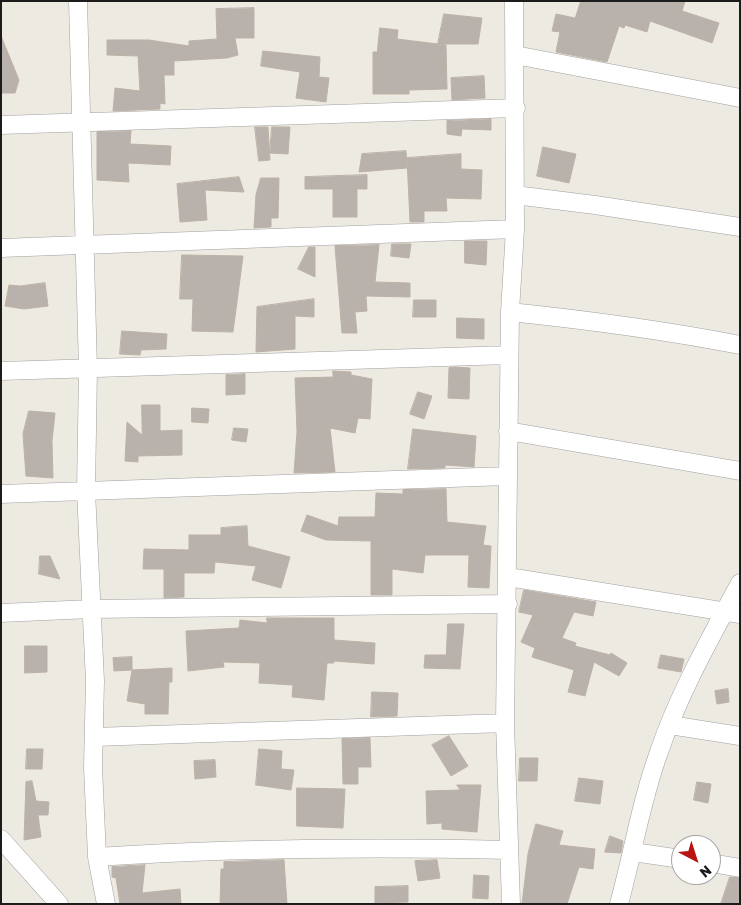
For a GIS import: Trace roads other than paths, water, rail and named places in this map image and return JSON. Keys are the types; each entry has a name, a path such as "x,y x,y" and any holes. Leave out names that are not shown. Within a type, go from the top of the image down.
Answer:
{"street":[{"path":"78,1 83,245 88,369 86,491 94,681 97,857 106,904"},
{"path":"511,904 506,723 509,355 515,228 516,108 514,1"},
{"path":"515,54 740,98"},
{"path":"1,125 516,108"},
{"path":"515,195 596,204 740,227"},
{"path":"1,248 515,228"},
{"path":"510,312 604,322 740,345"},
{"path":"1,371 509,355"},
{"path":"508,431 740,471"},
{"path":"1,494 507,476"},
{"path":"508,578 732,613"},
{"path":"619,904 633,852 645,795 659,751 670,725 732,613 740,582"},
{"path":"1,613 91,609 508,604"},
{"path":"94,737 506,723"},
{"path":"670,725 740,736"},
{"path":"1,839 10,862 59,904"},
{"path":"97,857 213,850 398,848 509,850"},
{"path":"633,852 671,858"},
{"path":"721,865 740,868"}]}
